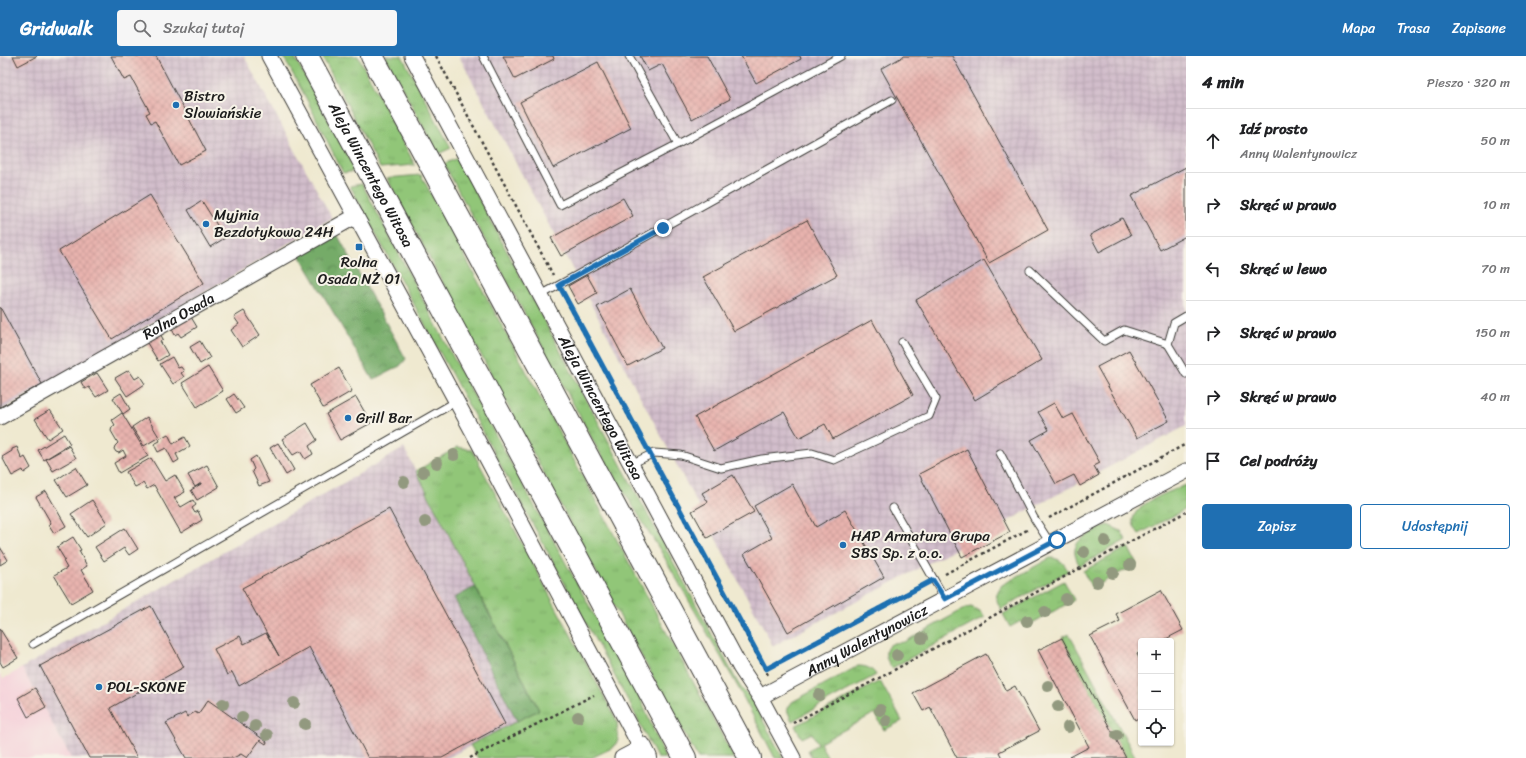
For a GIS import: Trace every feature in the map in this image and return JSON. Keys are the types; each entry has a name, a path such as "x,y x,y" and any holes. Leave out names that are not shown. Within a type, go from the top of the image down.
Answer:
{"main road":[{"name":"Aleja Wincentego Witosa","path":"308,56 686,758"},
{"path":"372,56 750,758"}],"street":[{"path":"269,56 457,401 636,755"},
{"name":"Aleja Wincentego Witosa","path":"412,56 740,667 760,697 793,758"},
{"name":"Rolna Osada","path":"0,417 356,216"},
{"name":"Anny Walentynowicz","path":"760,697 1186,472"}],"lane":[{"path":"483,56 560,205 678,144 841,56"},
{"path":"629,56 678,144"},
{"path":"541,295 892,100"},
{"path":"1030,270 1104,341 1124,330 1168,344 1186,374"},
{"path":"1168,344 1174,323 1186,316"},
{"path":"631,464 654,453 681,455 721,468 762,459 812,453 834,460 929,416 936,398 902,342"},
{"path":"33,644 457,401"},
{"path":"1000,453 1038,524 1050,543"},
{"path":"893,508 945,599"}],"path":[{"path":"436,56 766,669 1186,444"},
{"path":"791,724 885,675 1186,512"},
{"path":"470,758 596,694"}],"shaded area":[{"path":"0,56 244,56 332,218 0,411"},
{"path":"459,56 1186,56 1186,426 773,646"},
{"name":"POL-SKONE","path":"404,448 539,710 447,758 71,758 22,668"},
{"path":"22,668 71,758 0,758 0,674 3,679"}],"green space":[{"path":"283,56 294,56 356,171 343,173 306,98"},
{"path":"322,56 358,56 415,165 380,168"},
{"path":"385,56 402,56 451,148 438,154"},
{"path":"457,158 738,683 751,698 783,758 775,758 739,689 663,555 597,448 444,164"},
{"path":"421,175 734,758 698,758 632,639 387,178"},
{"path":"362,184 462,374 641,700 665,758 657,758 632,708 350,186"},
{"path":"337,234 406,359 400,366 373,380 299,254"},
{"path":"458,447 472,450 617,721 618,740 614,747 591,758 478,758 470,745 539,710 416,471"},
{"path":"1186,485 1186,509 1139,534 1133,523 1134,516 1138,510 1153,499"},
{"path":"1108,525 1121,531 1126,540 1080,566 1075,555 1076,546 1078,543 1086,536"},
{"path":"1128,547 1137,564 1092,588 1083,571"},
{"path":"1050,558 1061,562 1068,571 1001,609 997,597 998,591 1002,585"},
{"path":"1064,581 1074,600 1025,627 1021,621 1010,627 1003,614"},
{"path":"475,587 539,710 517,721 454,598"},
{"path":"971,607 980,611 985,617 892,668 888,662 886,654 887,648 890,645 904,642 966,608"},
{"path":"1069,634 1136,758 1126,758 1062,638"},
{"path":"858,666 868,668 876,675 792,721 787,710 792,702"},
{"path":"880,681 902,721 884,730 875,713 820,743 828,758 812,758 808,750 818,744 812,733 802,738 795,726"}],"building":[{"path":"13,56 37,56 18,66"},
{"path":"111,56 156,56 206,151 179,165 155,121 151,123 146,114 150,112 131,77 124,80"},
{"path":"503,56 553,56 554,59 515,79"},
{"path":"640,56 707,56 730,99 692,119 662,64 648,71"},
{"path":"741,56 800,56 801,59 756,83"},
{"path":"904,56 952,56 1048,230 989,263 881,69"},
{"path":"598,62 631,128 553,168 520,102"},
{"path":"1186,167 1186,236 1160,250 1131,196"},
{"path":"150,195 204,283 112,339 59,251"},
{"path":"623,198 633,216 561,256 551,238"},
{"name":"Myjnia Bezdotykowa 24H","path":"202,201 225,238 210,247 188,210"},
{"path":"1122,218 1131,235 1099,252 1090,235"},
{"path":"807,220 837,275 734,331 703,277"},
{"path":"984,260 1042,360 975,400 916,300"},
{"path":"587,275 597,293 578,304 568,286"},
{"path":"630,289 662,348 628,366 597,307"},
{"path":"0,307 42,384 0,407"},
{"path":"244,311 260,335 242,347 231,330 239,324 234,317"},
{"path":"188,312 197,327 181,337 178,333 175,335 172,329 177,326"},
{"path":"872,320 913,395 833,439 825,424 799,438 784,412 714,451 695,417"},
{"path":"158,330 163,339 160,341 168,355 158,361 144,338"},
{"path":"200,341 210,358 200,364 190,347"},
{"path":"1129,350 1169,421 1137,438 1097,367"},
{"path":"172,357 178,368 181,367 184,371 181,373 184,377 173,384 160,364"},
{"path":"208,367 223,391 197,407 182,383"},
{"path":"339,368 352,391 323,408 310,385"},
{"path":"129,370 135,379 140,376 145,384 127,396 115,378"},
{"path":"97,373 108,390 96,397 89,387 85,389 81,382"},
{"path":"121,393 130,409 123,414 113,398"},
{"path":"234,394 244,408 236,413 227,399"},
{"name":"Grill Bar","path":"356,397 371,423 340,440 326,414"},
{"path":"1054,403 1063,419 1073,414 1100,463 1094,466 1099,475 1080,486 1074,475 1056,484 1031,440 1049,430 1038,412"},
{"path":"50,410 63,429 48,439 35,419"},
{"path":"122,413 148,456 119,473 114,463 126,456 123,450 119,453 114,449 118,443 111,431 112,427 115,425 112,420"},
{"path":"147,417 159,437 144,446 132,427"},
{"path":"307,423 317,440 309,446 313,454 305,459 300,451 293,455 282,439"},
{"path":"64,434 70,444 44,460 38,450"},
{"path":"168,434 173,444 185,437 190,446 176,454 179,460 174,463 166,448 158,452 154,444"},
{"path":"278,443 294,470 286,475 270,448"},
{"path":"69,446 76,458 53,471 46,459"},
{"path":"17,447 22,459 25,457 31,468 24,473 23,470 12,476 2,457"},
{"path":"967,449 1010,532 962,557 919,474"},
{"path":"256,456 269,482 259,486 252,471 254,469 250,460"},
{"path":"151,458 165,481 175,475 185,492 174,498 181,507 193,500 196,505 192,508 195,513 198,511 202,520 181,533 154,485 147,489 143,483 135,487 126,472"},
{"path":"207,465 219,487 197,500 191,490 201,483 195,487 188,475"},
{"path":"76,467 87,485 67,497 56,480"},
{"path":"733,475 754,512 707,538 692,511 708,502 702,493"},
{"path":"792,484 816,527 845,510 884,577 788,632 744,554 772,538 754,506"},
{"path":"46,491 66,526 54,533 49,525 51,523 36,497"},
{"path":"92,500 107,523 87,537 71,514"},
{"path":"389,509 505,724 442,758 368,758 309,647 239,686 232,672 227,675 214,649 240,636 244,644 266,633 279,656 242,588"},
{"path":"125,528 138,549 129,555 124,548 104,561 95,547"},
{"path":"73,537 81,550 79,551 87,566 81,570 93,590 71,603 54,575 67,568 63,561 65,560 57,547"},
{"path":"0,547 8,560 0,565"},
{"path":"1161,590 1183,630 1168,638 1138,638 1138,718 1135,720 1090,636 1120,621 1116,614"},
{"name":"POL-SKONE","path":"151,606 184,667 110,708 137,758 89,758 40,666"},
{"path":"0,629 18,658 3,667 0,662"},
{"path":"1062,638 1126,758 1070,757 1089,747 1038,650"},
{"path":"986,654 1006,691 1015,686 1039,731 999,752 1002,758 957,758 930,707 923,711 913,693"},
{"path":"35,688 46,707 28,717 18,698"},
{"path":"208,700 267,742 266,744 260,740 247,758 241,754 233,758 186,758 166,723 185,713 187,717 195,712 198,714"}],"place":[{"name":"Bistro Slowiańskie","path":"176,105"},
{"name":"Myjnia Bezdotykowa 24H","path":"206,224"},
{"name":"Rolna Osada NŻ 01","path":"359,247"},
{"name":"Grill Bar","path":"348,418"},
{"name":"HAP Armatura Grupa SBS Sp. z o.o.","path":"843,545"},
{"name":"POL-SKONE","path":"99,687"}],"route":[{"path":"663,228 559,285 766,669 933,580 945,599 1057,540"}]}
